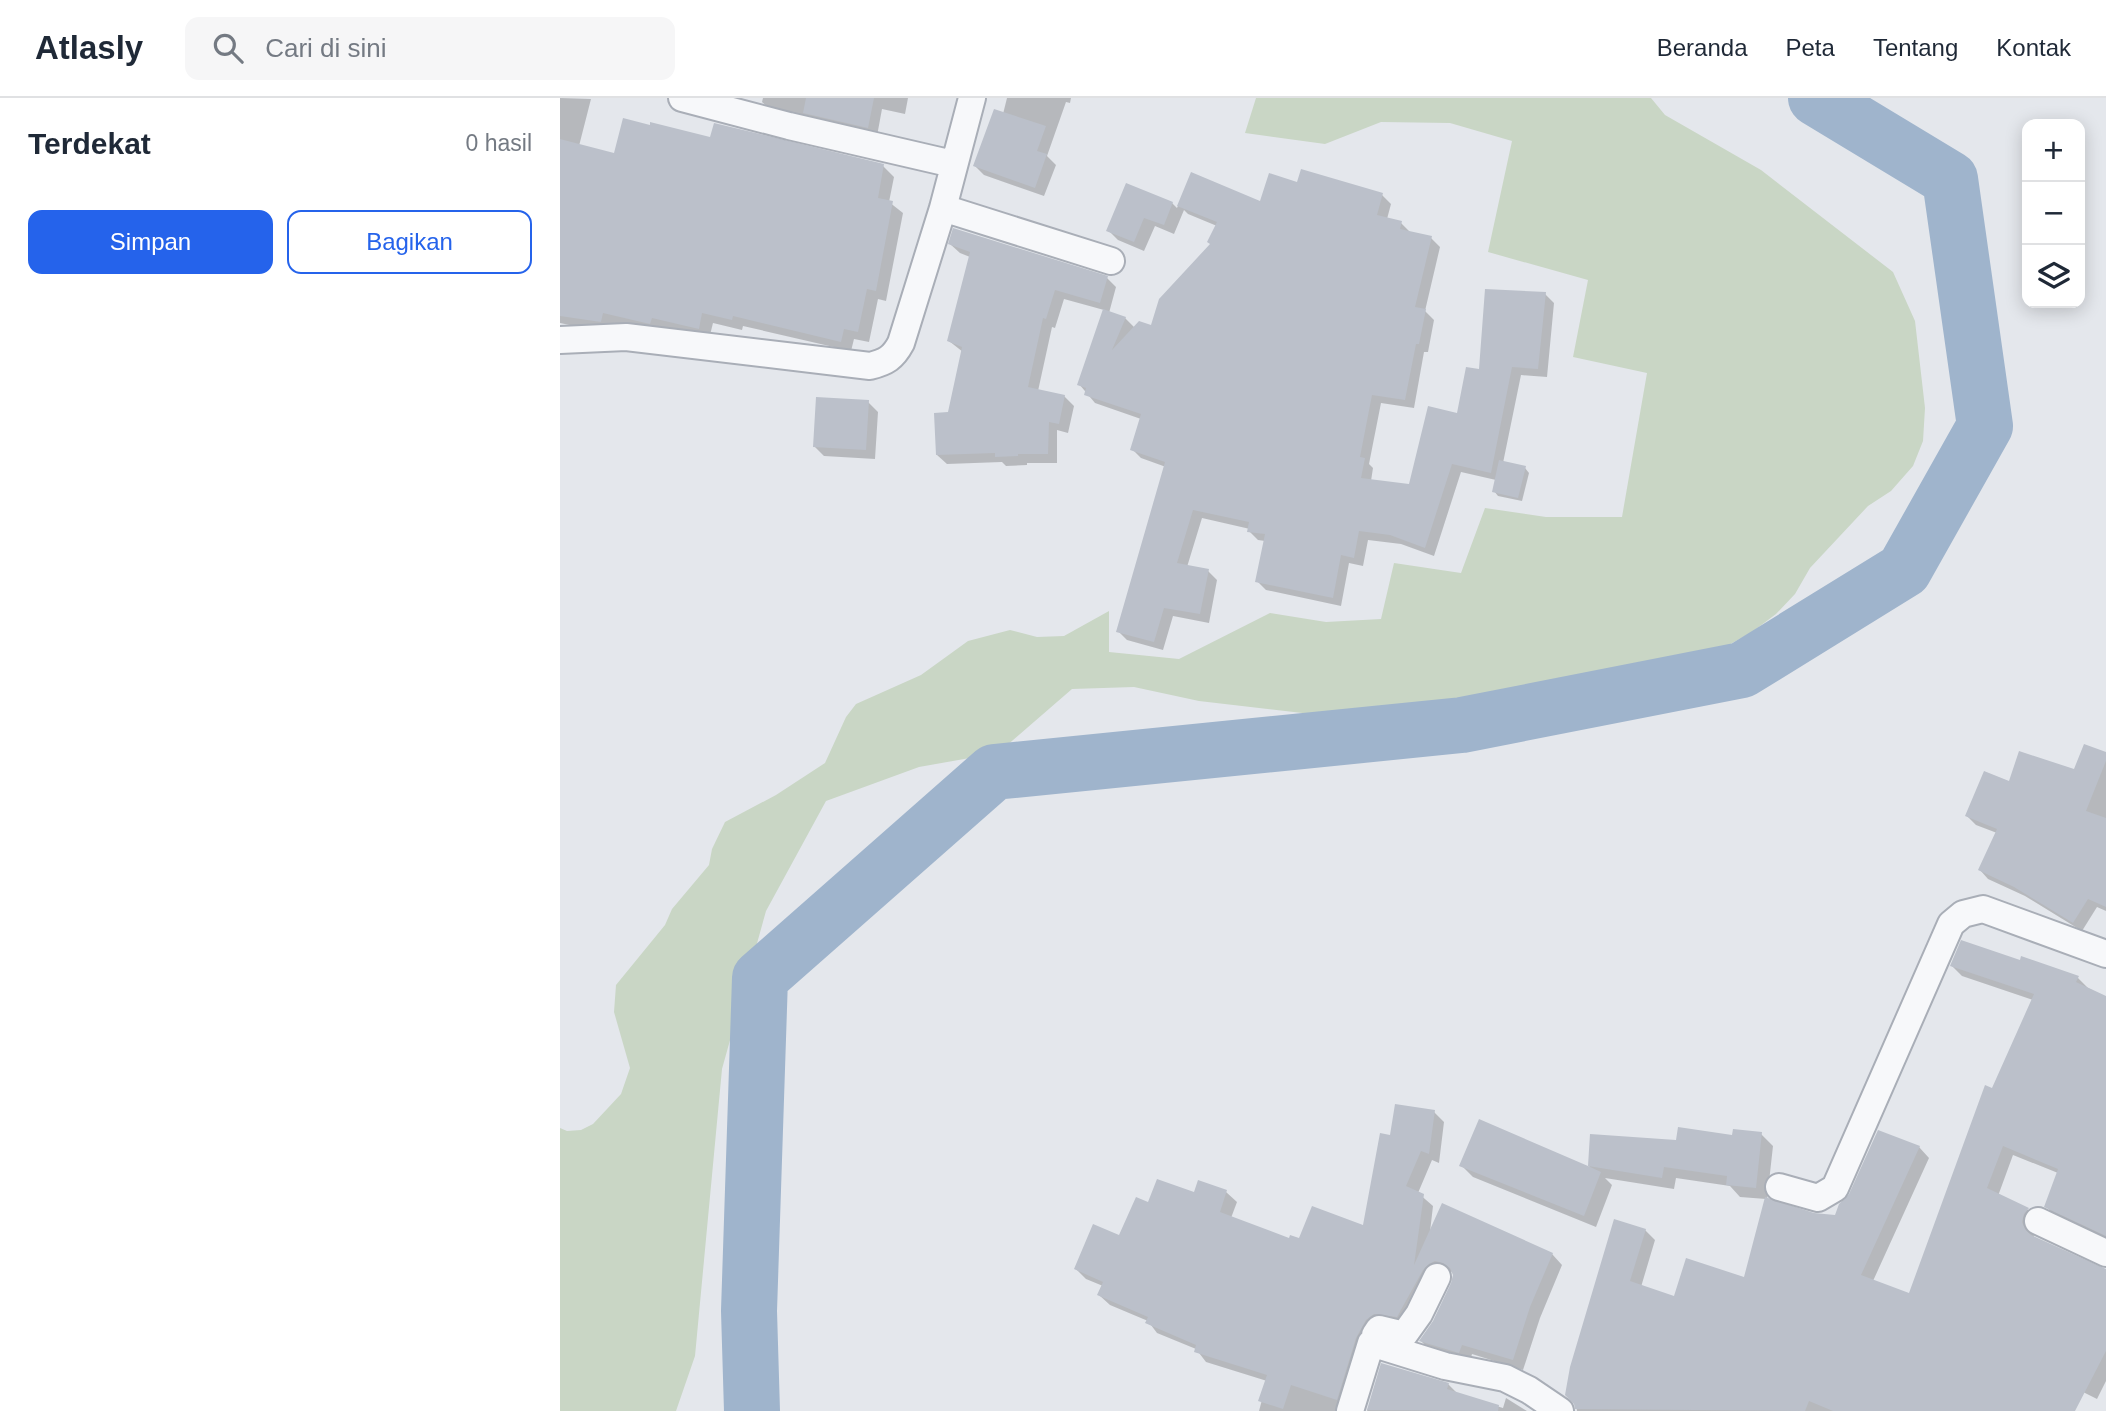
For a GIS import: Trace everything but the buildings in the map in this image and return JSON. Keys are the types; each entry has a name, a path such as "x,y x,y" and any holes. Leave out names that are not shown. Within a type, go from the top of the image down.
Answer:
{"street":[{"path":"682,98 953,164"},
{"path":"560,340 626,337 870,366 884,362 894,356 901,343 943,208 972,98"},
{"path":"943,208 1111,261"},
{"path":"1779,1187 1818,1198 1835,1188 1951,924 1963,914 1983,909 2106,954"},
{"path":"2038,1221 2106,1253"},
{"path":"1350,1411 1371,1343 1378,1329 1404,1335 1423,1308 1437,1277"},
{"path":"1371,1343 1445,1366 1505,1378 1560,1411"}],"green space":[{"path":"1256,98 1651,98 1665,115 1761,170 1893,272 1915,321 1925,408 1923,441 1913,466 1891,491 1868,506 1810,568 1795,594 1776,614 1752,632 1674,671 1618,686 1576,691 1547,704 1519,709 1490,709 1430,716 1311,714 1199,701 1134,687 1072,689 998,753 919,767 826,801 766,911 722,1069 695,1356 676,1411 560,1411 560,1128 567,1131 581,1130 593,1124 621,1094 630,1068 614,1012 616,985 665,925 672,909 709,865 712,849 725,822 776,795 825,763 846,717 856,704 921,675 968,641 1010,630 1037,637 1064,636 1109,611 1109,652 1179,659 1270,613 1326,622 1381,619 1394,563 1461,573 1485,508 1546,517 1622,517 1647,373 1573,357 1588,280 1488,252 1512,141 1450,123 1381,122 1325,144 1245,133"}],"waterway":[{"path":"752,1411 749,1311 760,978 994,772 1462,725 1742,670 1904,570 1985,426 1950,179 1816,98"}]}
